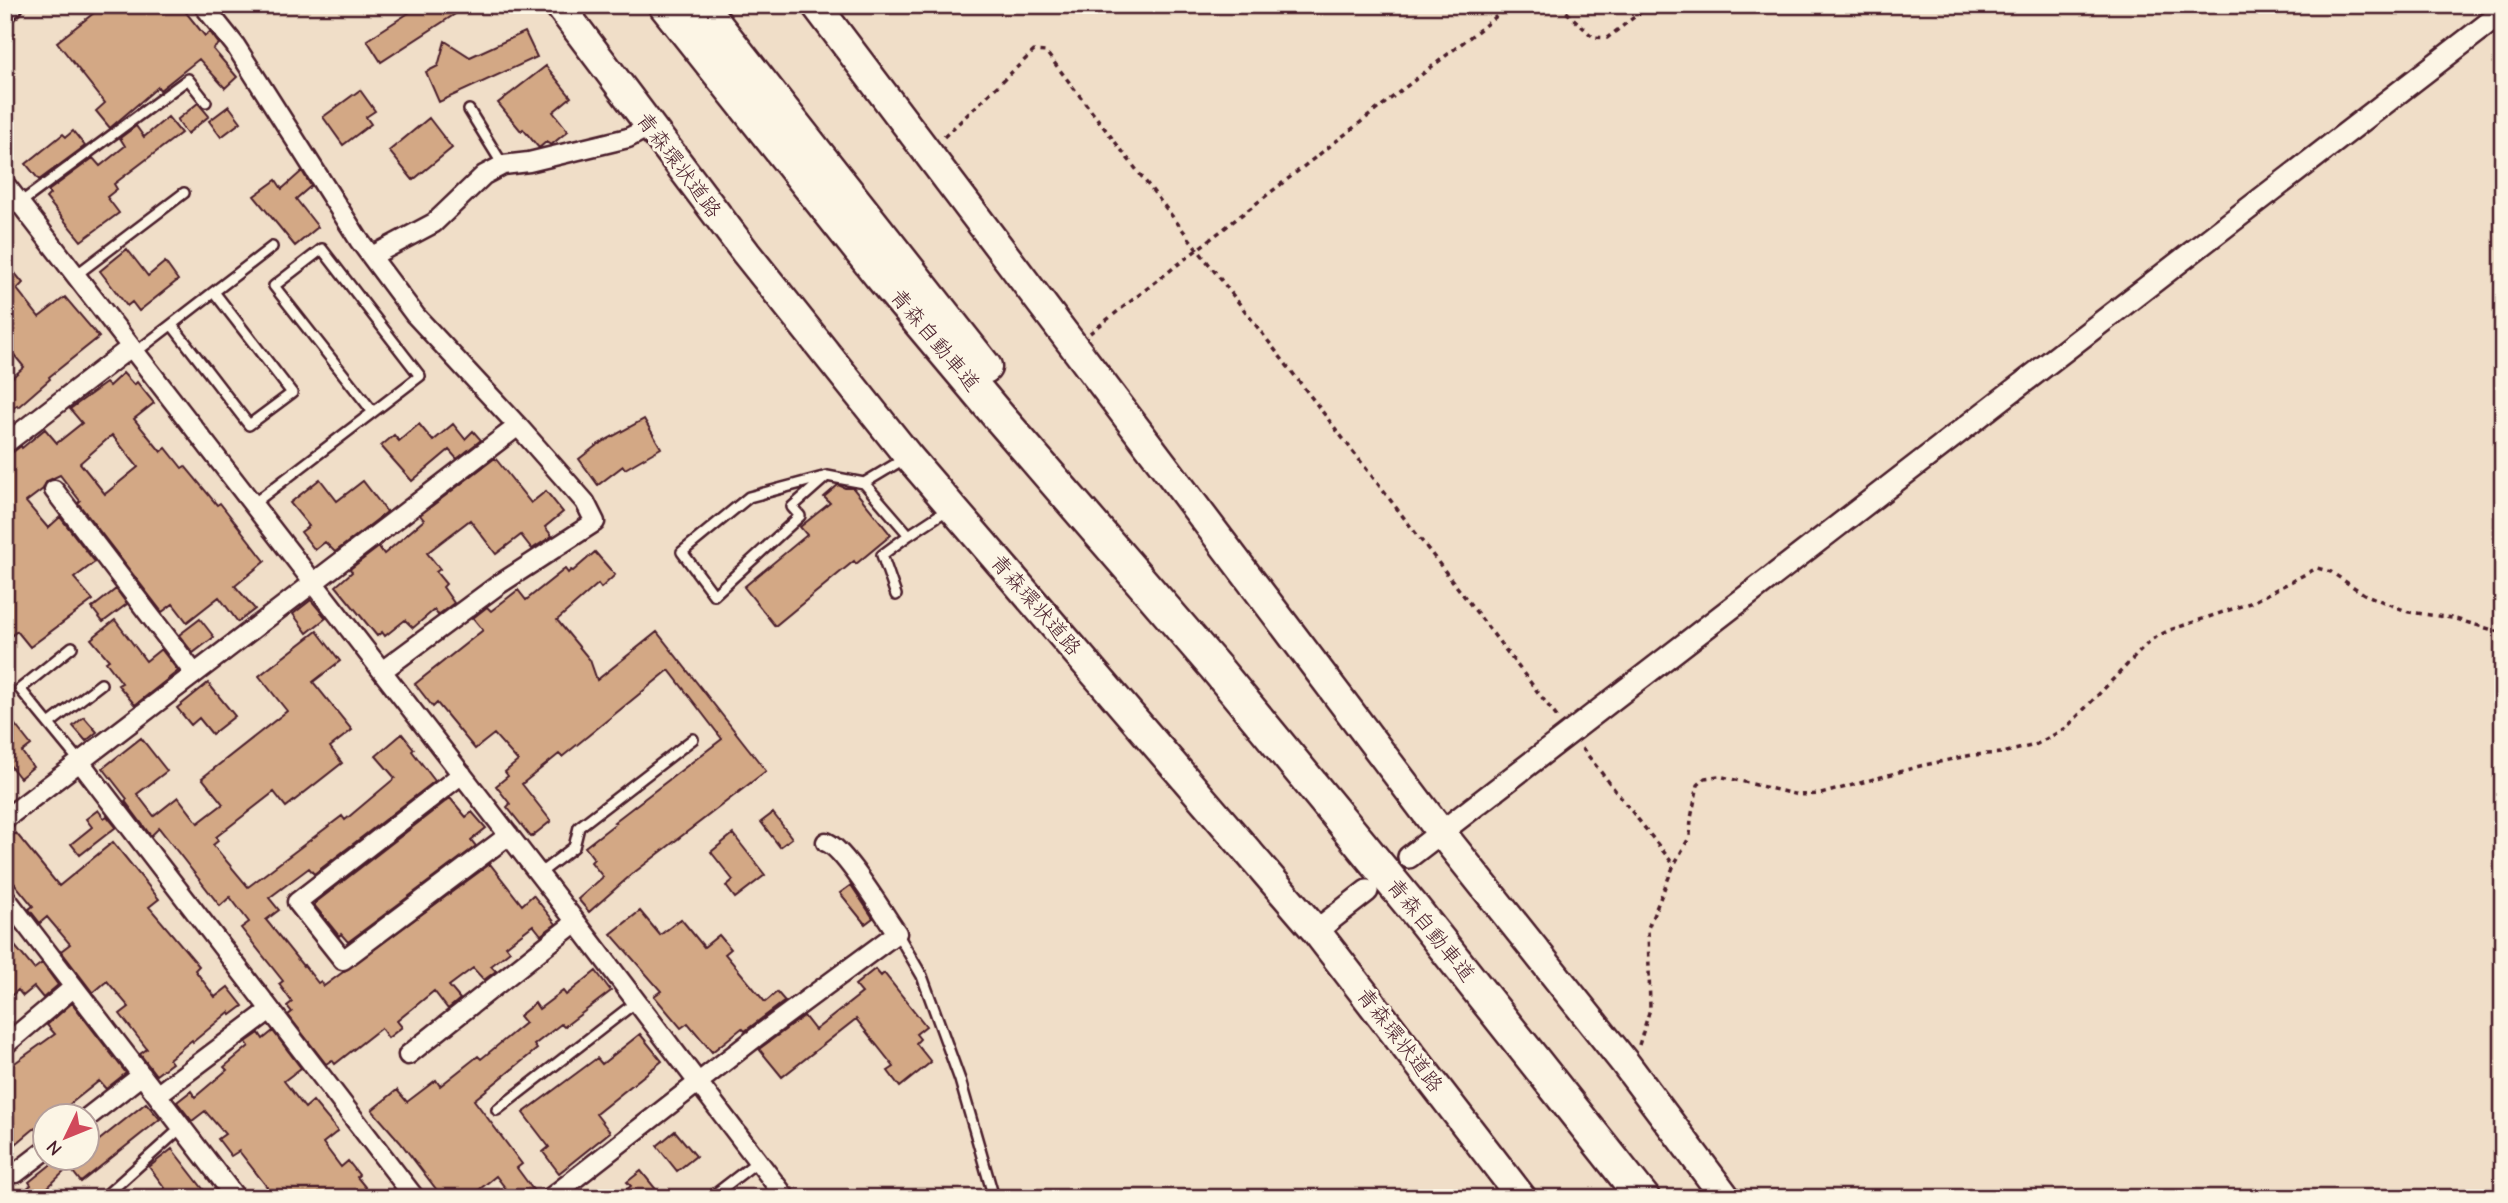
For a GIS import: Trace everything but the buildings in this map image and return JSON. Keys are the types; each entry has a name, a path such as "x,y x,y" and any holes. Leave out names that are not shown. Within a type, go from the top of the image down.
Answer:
{"highway":[{"name":"青森環状道路","path":"559,5 746,253 908,456 1316,931 1522,1198"},
{"name":"青森自動車道","path":"665,5 897,295 1215,667 1415,910 1643,1198"},
{"name":"青森自動車道","path":"700,5 1016,407 1215,667"},
{"path":"816,5 1440,831 1625,1063 1726,1198"}],"main road":[{"path":"5,9 10,5"}],"street":[{"path":"203,5 235,45 359,240 415,315 585,502 595,522 498,585 382,671"},
{"path":"1409,857 2503,12 2497,5"},
{"path":"372,256 434,223 484,175 502,165 529,162 628,138 649,127"},
{"path":"5,184 786,1198"},
{"path":"5,444 133,350"},
{"path":"5,819 518,426"},
{"path":"54,490 194,673"},
{"path":"80,762 415,1198"},
{"path":"462,774 296,902 342,960 509,835"},
{"path":"550,1198 897,933 844,856 833,844 825,842"},
{"path":"1316,931 1367,891"},
{"path":"5,897 236,1198"},
{"path":"408,1055 576,922"},
{"path":"5,1045 74,987"},
{"path":"157,1095 270,1010"},
{"path":"102,1106 142,1075"},
{"path":"16,1172 32,1160"}],"lane":[{"path":"20,204 187,79 206,102"},
{"path":"469,110 502,165"},
{"path":"76,275 184,193"},
{"path":"133,350 172,324 272,247"},
{"path":"253,505 420,376 322,249 274,286 373,412"},
{"path":"172,324 249,425 292,393 214,292"},
{"path":"864,483 908,456"},
{"path":"827,476 792,508 800,516 714,595 682,552 750,497 827,476 864,483 909,535"},
{"path":"896,595 883,555 951,507"},
{"path":"72,648 20,689 80,762"},
{"path":"49,724 101,684"},
{"path":"539,874 574,847 579,827 693,739"},
{"path":"897,933 922,976 937,1015 960,1080 994,1198"},
{"path":"497,1111 636,1002"},
{"path":"103,1198 183,1127"},
{"path":"710,1198 758,1161"}],"path":[{"path":"1073,346 1511,5"},
{"path":"1559,5 1593,37 1607,38 1650,5"},
{"path":"928,153 1034,51 1046,52 1674,865"},
{"path":"1625,1063 1640,1043 1650,1009 1648,928 1674,865 1690,836 1690,818 1698,785 1705,778 1719,776 1798,795 1821,794 1920,766 1972,755 2002,753 2035,744 2066,728 2152,639 2170,630 2250,603 2317,568 2331,572 2364,594 2409,612 2452,618 2503,633"}]}
